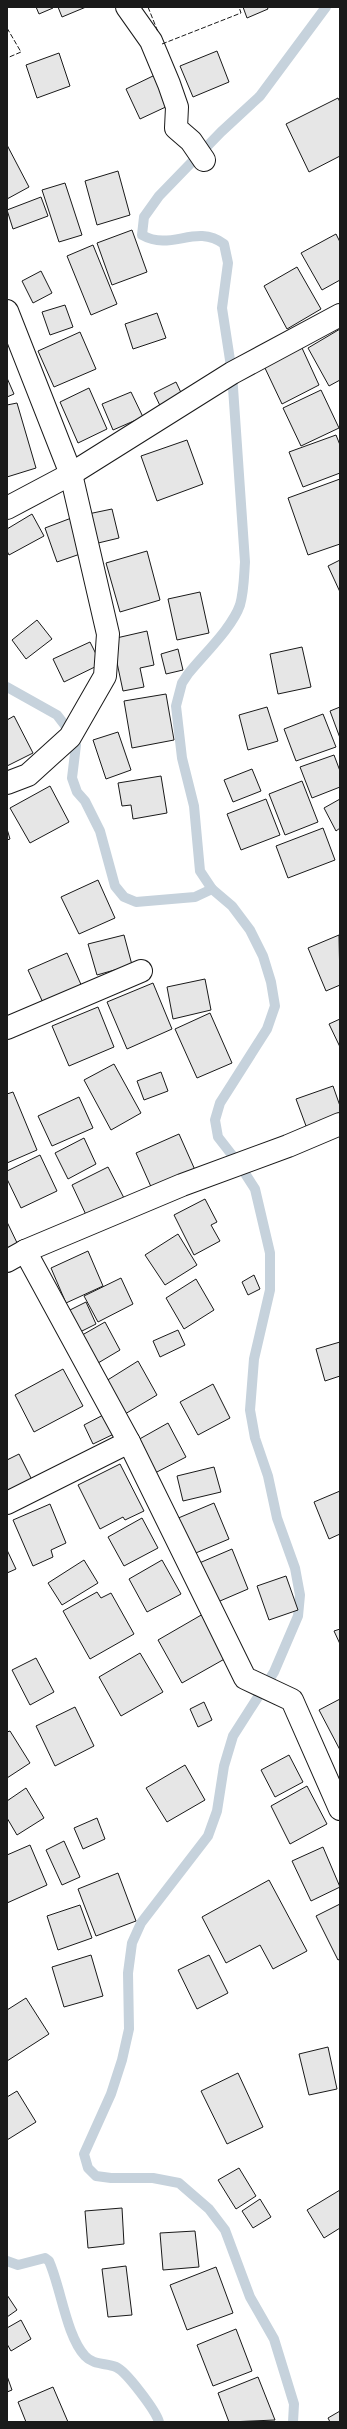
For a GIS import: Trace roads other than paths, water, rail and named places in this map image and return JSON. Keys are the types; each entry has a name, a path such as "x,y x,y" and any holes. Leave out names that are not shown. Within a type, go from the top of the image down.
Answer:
{"street":[{"path":"127,7 151,40 169,84 177,107 176,128 191,141 204,160"},
{"path":"7,311 71,474 108,634 105,676 70,737 28,775 7,783"},
{"path":"7,508 71,474 232,373 340,315"},
{"path":"7,1028 142,971"},
{"path":"340,1124 288,1146 182,1185 16,1256 129,1442 245,1678 292,1700 340,1809"},
{"path":"7,1503 129,1442"}],"waterway":[{"path":"293,2422 294,2404 274,2339 250,2297 225,2230 209,2209 179,2183 153,2178 111,2178 96,2176 88,2168 84,2154 111,2094 122,2060 129,2029 128,1973 132,1943 141,1923 208,1836 217,1811 224,1766 233,1736 274,1672 298,1616 300,1595 295,1568 277,1518 268,1476 255,1438 250,1410 254,1359 270,1290 270,1253 255,1189 239,1164 218,1137 215,1120 220,1103 267,1029 275,1006 271,982 263,956 250,930 232,906 212,889 200,871 194,806 182,758 176,706 182,683 231,623 240,605 243,589 245,562 232,373 222,308 228,263 224,244 213,238 193,236 163,241 142,235 144,217 159,196 221,132 260,96 326,7"},
{"path":"7,687 57,715 67,728 76,745 72,778 77,792 85,801 100,831 115,886 124,897 136,902 195,897 212,889"},
{"path":"7,2261 18,2265 45,2258 49,2261 68,2324 78,2347 88,2359 116,2367 121,2370 140,2392 159,2422"}]}
